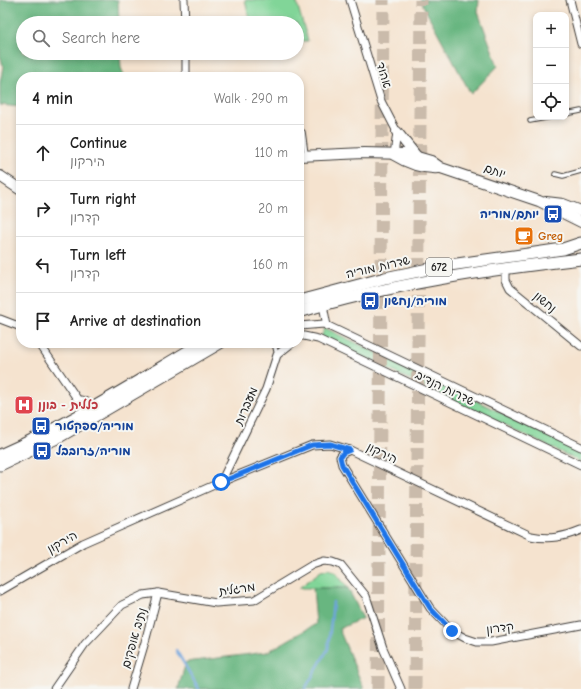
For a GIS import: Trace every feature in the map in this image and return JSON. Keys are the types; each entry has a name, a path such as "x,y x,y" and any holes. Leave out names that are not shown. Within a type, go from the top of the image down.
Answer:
{"main road":[{"name":"שדרות מוריה","path":"304,301 386,278 442,266 534,254 563,249 581,243"},
{"name":"שדרות מוריה","path":"304,311 456,275 581,259"},
{"path":"0,455 26,443 82,408 94,407 194,348"},
{"path":"0,464 34,449 75,427 211,348"}],"street":[{"path":"184,0 185,16"},
{"name":"אהוד","path":"350,0 381,101 397,132"},
{"path":"570,0 581,44"},
{"path":"186,60 186,72"},
{"path":"394,155 397,132"},
{"path":"397,132 418,157"},
{"name":"יותם","path":"304,156 364,153 394,155 407,154 431,161 441,168 540,201 581,222"},
{"name":"יותם","path":"394,155 404,161 432,169 441,168"},
{"path":"0,176 16,186"},
{"name":"יותם","path":"540,201 563,204 581,211"},
{"name":"נחשון","path":"506,269 506,280 510,288 581,346"},
{"path":"323,305 327,326"},
{"path":"0,319 16,325"},
{"name":"שדרות הנדיב","path":"304,325 318,323 327,326 581,447"},
{"name":"שדרות הנדיב","path":"304,336 318,340 581,465"},
{"path":"44,348 82,408 81,421 75,427"},
{"path":"276,355 285,348"},
{"name":"מעברות","path":"221,482 266,389 276,355"},
{"name":"הירקון","path":"0,591 83,543 221,482 312,445 330,444 350,450 531,536 543,539 556,538 581,530"},
{"name":"קדרון","path":"350,450 343,453 340,457 342,465 430,608 452,631 477,642 492,642 581,625"},
{"name":"מרגלית","path":"54,689 84,644 122,605 142,595 158,593 216,603 254,600 312,564 324,561 341,565 366,596 382,648 401,689"},
{"name":"נתיב אופקים","path":"131,689 158,593"}],"lane":[{"path":"569,114 581,112"},
{"path":"530,121 536,120"},
{"path":"555,174 562,176 581,171"},
{"path":"275,348 276,355"}],"green space":[{"path":"0,0 118,0 119,16 16,16 16,60 120,60 123,72 16,72 16,107 0,105 0,83 3,66 0,55"},
{"path":"245,0 296,0 301,16 248,16"},
{"path":"420,0 479,0 478,12 498,66 471,94"},
{"path":"304,27 308,41 304,41"},
{"path":"325,328 581,451 581,462 321,337"},
{"path":"329,569 335,572 348,588 299,588 321,571"},
{"path":"313,588 348,588 363,618 339,629 364,689 178,689 186,662 267,652 316,624"}],"waterway":[{"path":"305,689 328,649 333,602"},
{"path":"176,650 199,689"}],"tunnel":[{"path":"378,689 383,0"},
{"path":"415,689 421,0"}],"place":[{"name":"יותם/מוריה","path":"553,214"},
{"name":"Greg","path":"524,236"},
{"name":"מוריה/נחשון","path":"370,301"},
{"name":"כללית - בונן","path":"24,405"},
{"name":"מוריה/ספקטור","path":"41,426"},
{"name":"מוריה/זרובבל","path":"42,451"}],"route":[{"path":"221,482 312,445 330,444 350,450 343,453 340,457 342,465 430,608 452,631"}]}
